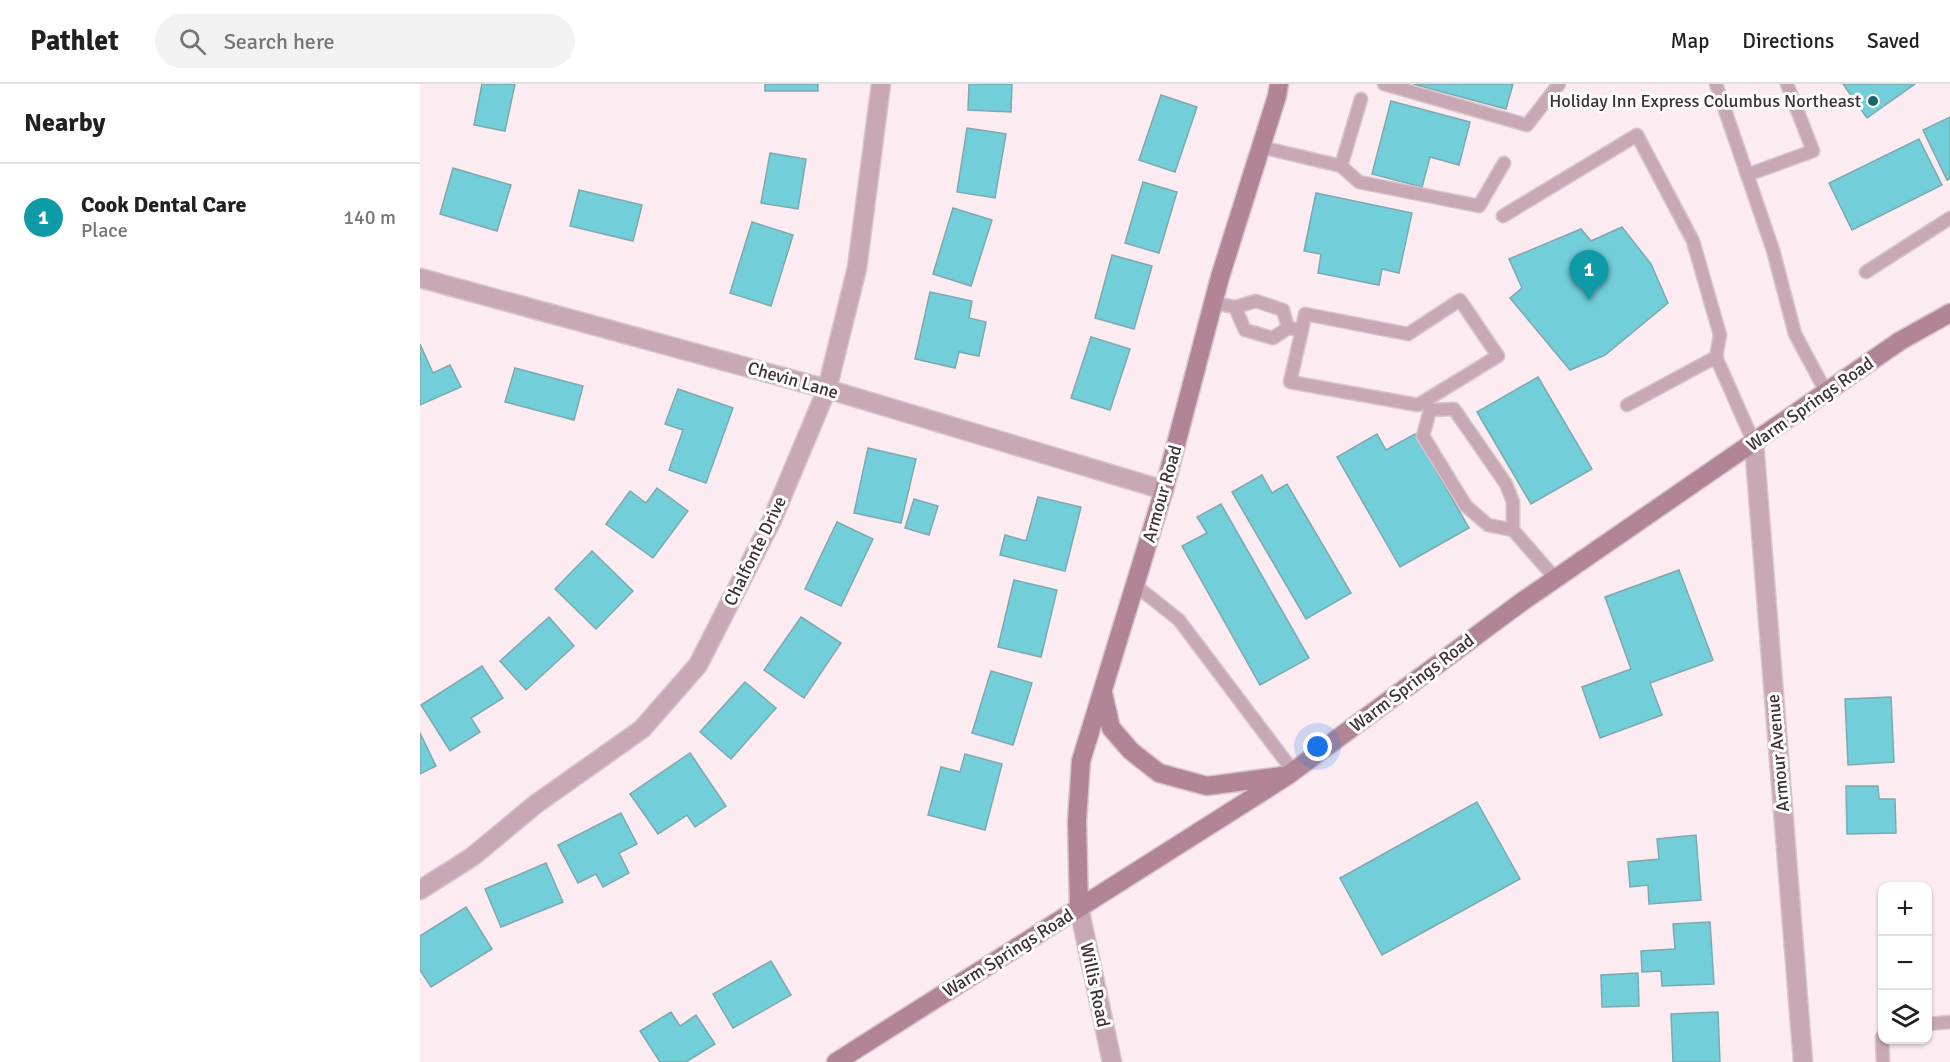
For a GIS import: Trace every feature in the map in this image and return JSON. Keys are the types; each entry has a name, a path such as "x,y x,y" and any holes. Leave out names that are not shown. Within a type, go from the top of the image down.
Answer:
{"main road":[{"name":"Armour Road","path":"1079,908 1077,821 1082,761 1164,490 1214,303 1279,84"},
{"name":"Warm Springs Road","path":"836,1062 1290,773 1555,578 1900,341 1950,313"},
{"path":"1103,691 1111,728 1131,751 1159,773 1207,786 1290,773"}],"street":[{"name":"Chalfonte Drive","path":"420,890 472,857 536,804 642,729 698,665 772,520 827,389 856,268 881,84"},
{"name":"Chevin Lane","path":"420,278 827,389 1164,490"},
{"name":"Armour Avenue","path":"1754,443 1803,1062"},
{"name":"Willis Road","path":"1079,908 1112,1062"}],"lane":[{"path":"1384,84 1527,125 1559,84"},
{"path":"1716,84 1773,250 1795,334 1826,392"},
{"path":"1747,175 1813,151 1787,84"},
{"path":"1341,166 1361,99"},
{"path":"1503,216 1637,135 1693,241 1720,335 1716,357 1754,443"},
{"path":"1261,147 1341,166 1359,182 1479,206 1504,163"},
{"path":"1866,272 1950,218"},
{"path":"1513,530 1513,502 1506,484 1454,409 1427,405 1418,405 1290,382 1305,314 1408,334 1460,300 1498,356 1427,405 1423,436 1466,506 1488,525 1513,530 1555,578"},
{"path":"1214,303 1235,307 1256,301 1283,310 1288,328"},
{"path":"1235,307 1245,330 1273,338 1288,328 1302,330"},
{"path":"1627,405 1716,357"},
{"path":"1135,585 1179,620 1290,773"},
{"path":"1932,1024 1950,1022"},
{"path":"1883,1044 1884,1062"}],"building":[{"path":"482,84 515,84 505,131 474,125"},
{"path":"765,84 818,84 818,91 765,91"},
{"path":"969,84 1012,84 1011,112 968,110"},
{"path":"1413,84 1513,84 1506,109"},
{"name":"Holiday Inn Express Columbus Northeast","path":"1843,84 1915,84 1867,118"},
{"path":"1161,95 1197,107 1175,172 1139,160"},
{"path":"1391,101 1470,122 1459,165 1430,157 1422,187 1372,174"},
{"path":"1950,117 1950,179 1947,180 1923,130"},
{"path":"967,128 1006,134 995,198 957,192"},
{"path":"1919,139 1942,185 1852,230 1829,183"},
{"path":"770,153 806,159 798,209 761,203"},
{"path":"453,168 511,185 497,231 440,214"},
{"path":"1143,182 1177,192 1159,253 1125,243"},
{"path":"579,190 642,205 633,241 570,226"},
{"path":"1316,193 1412,213 1399,273 1382,269 1379,285 1318,273 1321,254 1304,251"},
{"path":"953,208 992,220 971,286 933,274"},
{"path":"752,222 793,235 771,306 730,293"},
{"path":"1622,227 1651,264 1668,303 1605,355 1570,370 1510,298 1522,288 1509,259 1581,229 1591,241"},
{"path":"1112,255 1152,266 1134,329 1095,318"},
{"path":"930,292 972,301 969,318 986,322 979,356 959,352 955,368 915,359"},
{"path":"1091,337 1130,349 1110,410 1071,398"},
{"path":"420,344 433,373 450,365 461,387 420,405"},
{"path":"515,368 583,386 574,420 505,402"},
{"path":"1538,377 1592,469 1531,504 1477,412"},
{"path":"678,389 733,408 706,483 669,470 683,430 665,424"},
{"path":"1377,434 1386,450 1415,434 1469,528 1400,567 1337,457"},
{"path":"868,448 916,459 901,523 854,513"},
{"path":"1262,475 1272,493 1287,484 1351,593 1306,619 1232,492"},
{"path":"657,488 688,511 653,558 606,524 630,491 646,503"},
{"path":"1038,497 1081,507 1065,571 1000,555 1005,535 1026,541"},
{"path":"914,499 938,506 929,535 905,528"},
{"path":"1221,504 1309,658 1260,685 1182,546 1207,533 1197,517"},
{"path":"837,522 873,539 841,606 805,589"},
{"path":"592,551 633,591 596,629 555,589"},
{"path":"1679,570 1713,660 1650,683 1662,715 1600,738 1582,687 1631,669 1605,597"},
{"path":"1014,580 1057,590 1041,657 998,647"},
{"path":"549,617 574,646 526,690 500,661"},
{"path":"801,617 841,643 804,698 764,670"},
{"path":"482,666 503,698 471,718 480,732 450,751 421,705"},
{"path":"991,671 1032,683 1013,745 972,733"},
{"path":"745,682 776,708 731,759 700,732"},
{"path":"1891,697 1894,762 1848,765 1845,699"},
{"path":"420,733 436,766 420,774"},
{"path":"690,753 726,806 695,827 687,815 658,834 630,794"},
{"path":"965,754 1002,764 985,830 928,815 941,767 960,772"},
{"path":"1846,786 1878,786 1879,799 1895,799 1896,833 1847,834"},
{"path":"1477,802 1520,879 1382,955 1340,878"},
{"path":"621,813 637,844 619,853 629,873 603,887 596,874 578,883 558,845"},
{"path":"1696,835 1701,900 1649,904 1648,885 1630,887 1628,862 1659,859 1657,839"},
{"path":"546,863 563,902 501,927 485,889"},
{"path":"466,907 492,949 431,987 420,970 420,936"},
{"path":"1710,922 1714,984 1662,986 1661,971 1642,972 1641,951 1675,949 1673,924"},
{"path":"771,961 791,995 733,1028 713,994"},
{"path":"1638,973 1639,1006 1602,1007 1601,975"},
{"path":"671,1012 680,1026 696,1015 715,1044 686,1062 660,1062 640,1031"},
{"path":"1718,1012 1720,1062 1673,1062 1671,1014"}],"place":[{"name":"Holiday Inn Express Columbus Northeast","path":"1873,101"},
{"name":"Cook Dental Care","path":"1589,300"}]}
